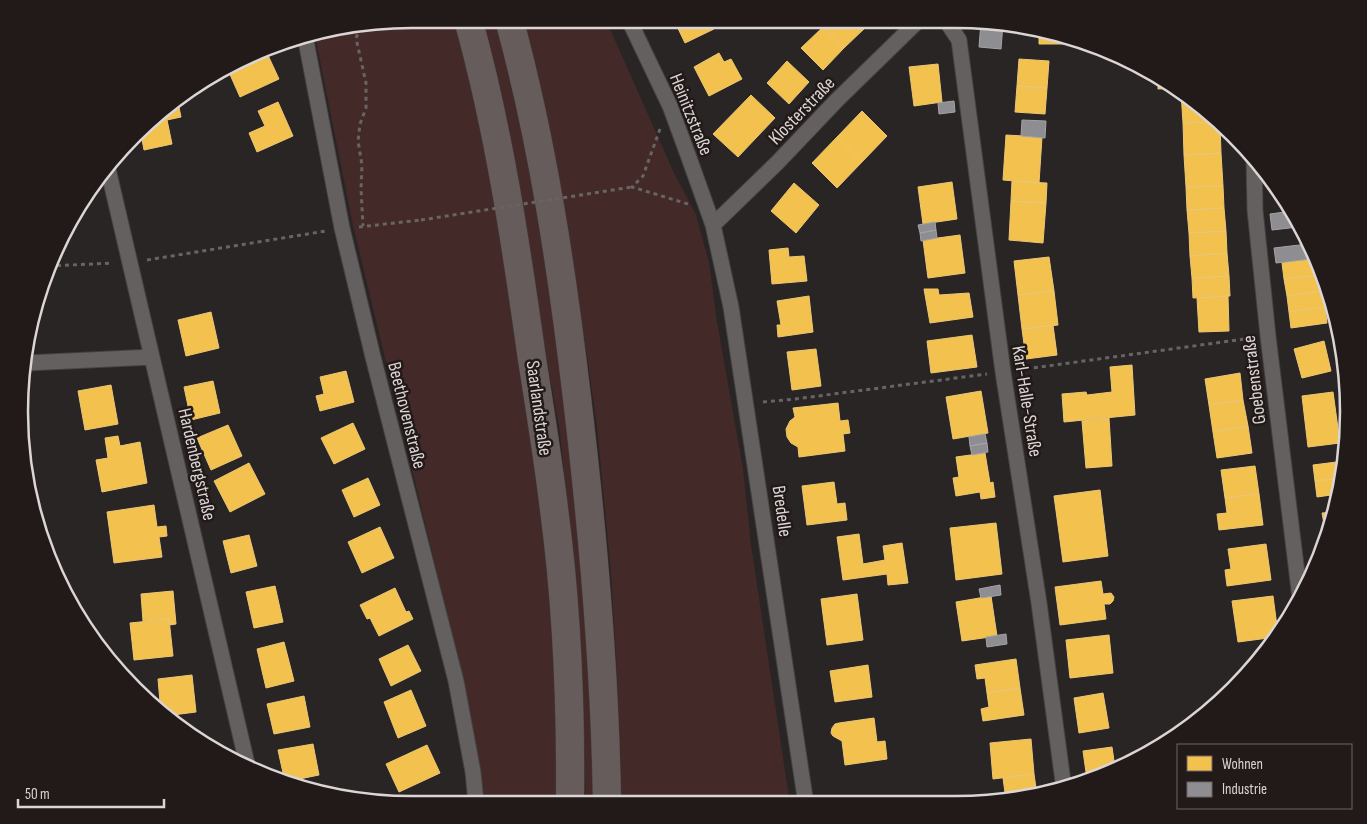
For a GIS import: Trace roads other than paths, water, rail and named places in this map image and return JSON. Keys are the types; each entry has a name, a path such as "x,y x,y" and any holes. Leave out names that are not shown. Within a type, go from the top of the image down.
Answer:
{"highway":[{"name":"Saarlandstraße","path":"471,28 485,79 518,256 554,510 564,613 570,719 570,796"},
{"name":"Saarlandstraße","path":"511,28 551,210 569,327 590,509 606,722 607,796"}],"street":[{"name":"Heinitzstraße","path":"633,28 670,106 710,218"},
{"name":"Klosterstraße","path":"710,218 777,163 837,100 911,28"},
{"name":"Karl-Halle-Straße","path":"951,28 959,40 1003,372 1039,603 1063,781"},
{"name":"Beethovenstraße","path":"306,43 342,228 456,681 473,772 475,796"},
{"name":"Goebenstraße","path":"1254,171 1255,210 1268,336 1298,585"},
{"name":"Hardenbergstraße","path":"109,175 246,759"},
{"name":"Bredelle","path":"710,218 732,307 805,796"},
{"path":"31,363 152,357"}]}
